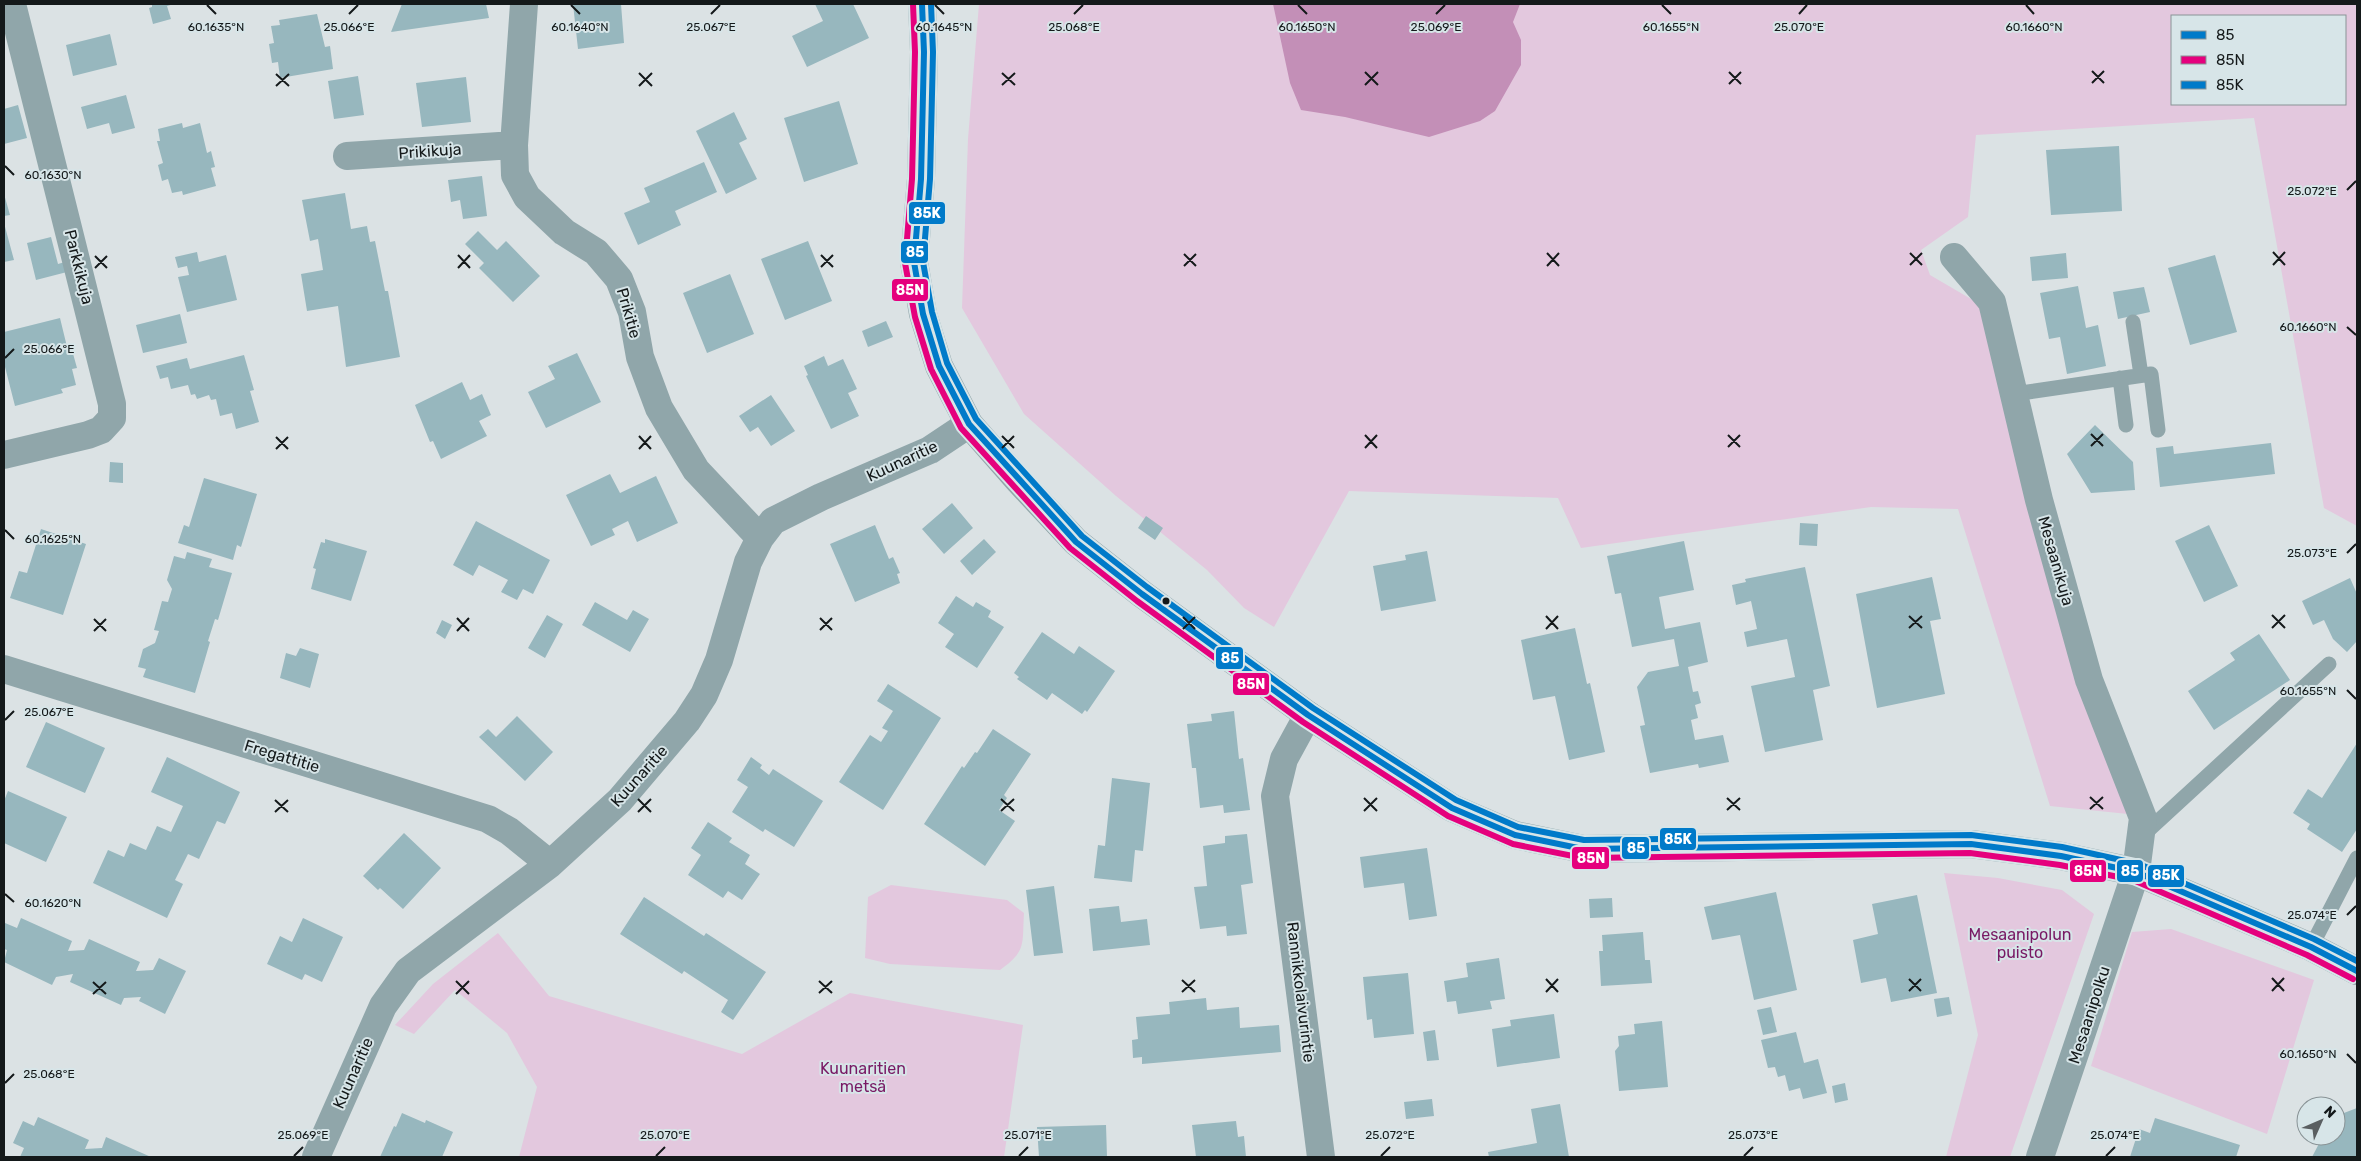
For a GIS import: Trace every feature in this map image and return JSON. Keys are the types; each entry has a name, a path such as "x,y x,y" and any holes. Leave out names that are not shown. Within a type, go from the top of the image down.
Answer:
{"main road":[{"path":"922,4 924,52 921,179 914,262 923,314 939,366 969,424 1076,542 1142,594 1308,715 1452,808 1514,835 1583,849 1971,844 2060,856 2136,872 2311,947 2357,971"}],"street":[{"name":"Parkkikuja","path":"4,455 88,435 101,430 112,418 110,395 12,4"},
{"name":"Prikitie","path":"524,4 514,145 516,175 527,197 564,232 596,252 619,279 632,312 640,357 659,408 696,470 760,538"},
{"name":"Prikikuja","path":"347,156 514,145"},
{"name":"Mesaanikuja","path":"1954,257 1992,302 2039,500 2090,680 2143,818 2136,872"},
{"name":"Kuunaritie","path":"316,1157 383,1006 408,971 550,864 620,800 687,721 704,695 719,660 748,562 760,538 773,521 930,450 969,424"},
{"name":"Fregattitie","path":"4,670 488,819 509,830 550,864"},
{"name":"Rannikkolaivurintie","path":"1308,715 1284,759 1275,796 1321,1157"},
{"name":"Mesaanipolku","path":"2040,1157 2136,872"}],"lane":[{"path":"2134,322 2141,375"},
{"path":"2014,394 2151,374 2158,430"},
{"path":"2120,378 2126,425"},
{"path":"2141,838 2329,664"},
{"path":"2311,947 2357,858"}],"green space":[{"path":"979,4 2357,4 2357,526 2324,508 2254,118 1976,135 1968,217 1921,250 1930,275 1983,306 2128,814 2050,806 1958,509 1871,507 1581,548 1558,498 1349,491 1274,627 1244,608 1207,570 1116,496 1024,414 962,308 968,139"},
{"name":"Mesaanipolun puisto","path":"1944,873 1998,878 2062,890 2094,914 2010,1157 1946,1157 1978,1035"},
{"path":"891,885 1007,900 1024,913 1023,940 1019,952 1000,970 890,964 865,958 868,897"},
{"path":"2171,929 2314,980 2267,1134 2091,1066 2132,932"},
{"name":"Kuunaritien metsä","path":"498,933 549,996 742,1054 850,993 1023,1025 1004,1157 519,1157 537,1087 507,1033 455,990 414,1034 395,1025 433,984"}],"shaded area":[{"path":"1273,4 1520,4 1513,22 1521,40 1521,65 1495,111 1480,121 1429,137 1345,117 1301,110 1290,83"}],"building":[{"path":"152,4 174,4 167,6 171,19 153,24 149,8 152,7"},
{"path":"402,4 486,4 489,18 391,32"},
{"path":"573,4 621,4 624,43 578,49"},
{"path":"815,4 853,4 869,38 807,67 792,36 823,21"},
{"path":"317,14 325,47 330,46 333,69 280,78 278,62 272,63 269,44 274,43 271,26 280,25 279,20"},
{"path":"110,34 117,65 73,76 66,45"},
{"path":"358,76 364,115 334,119 328,81"},
{"path":"466,77 471,122 422,127 416,83"},
{"path":"126,95 135,128 112,134 109,123 87,129 81,107"},
{"path":"839,101 858,164 804,182 784,118"},
{"path":"18,105 27,138 4,144 4,109"},
{"path":"734,112 747,139 739,143 757,179 726,194 696,131"},
{"path":"182,123 183,128 200,123 207,153 211,151 215,167 211,168 216,186 183,195 182,191 172,193 168,179 162,181 158,165 163,163 157,141 160,141 158,129"},
{"path":"2119,146 2122,211 2051,215 2046,150"},
{"path":"704,162 717,192 675,211 681,225 638,245 624,213 650,202 644,188"},
{"path":"482,176 487,216 463,219 460,200 451,202 448,180"},
{"path":"345,193 351,229 367,226 370,242 375,241 385,291 388,291 400,357 346,367 338,306 307,311 301,274 323,270 318,239 310,241 302,200"},
{"path":"4,194 10,215 4,216"},
{"path":"4,223 14,260 4,262"},
{"path":"478,231 497,250 506,241 540,276 513,302 479,268 484,263 465,244"},
{"path":"51,237 58,264 65,262 67,272 36,280 27,243"},
{"path":"808,241 832,301 785,320 761,259"},
{"path":"197,252 199,262 226,255 237,300 187,312 178,277 189,275 187,266 178,268 175,257"},
{"path":"2066,253 2068,278 2032,281 2030,257"},
{"path":"2215,255 2237,332 2190,345 2168,268"},
{"path":"730,274 754,334 707,353 683,293"},
{"path":"2078,286 2086,328 2098,325 2106,366 2067,374 2060,337 2049,339 2040,293"},
{"path":"2144,287 2150,312 2118,319 2113,292"},
{"path":"180,314 187,343 143,353 136,325"},
{"path":"60,318 68,351 72,350 77,368 72,369 76,385 61,389 63,393 15,406 4,363 4,332"},
{"path":"886,321 893,337 868,347 862,331"},
{"path":"577,353 601,402 546,428 528,392 555,379 548,366"},
{"path":"244,355 254,390 250,391 259,422 236,429 232,413 220,416 216,399 211,400 209,395 197,399 195,394 191,395 188,385 171,389 168,377 160,379 156,366 187,358 190,369"},
{"path":"824,356 828,366 843,359 857,389 848,393 859,416 831,429 806,376 808,375 804,366"},
{"path":"462,382 470,400 482,394 491,415 479,421 487,436 441,459 433,441 430,442 415,405"},
{"path":"771,395 795,431 771,446 758,427 750,432 739,416"},
{"path":"2095,425 2133,462 2135,490 2091,493 2067,454"},
{"path":"2271,443 2275,474 2160,487 2156,448 2173,446 2174,454"},
{"path":"110,462 123,463 123,483 109,482"},
{"path":"610,474 620,493 656,476 678,523 637,542 628,521 612,529 615,535 591,546 566,495"},
{"path":"204,478 257,494 241,547 237,545 233,560 178,543 184,525 189,527"},
{"path":"952,503 973,528 944,554 922,529"},
{"path":"1146,516 1163,528 1155,540 1138,528"},
{"path":"476,521 550,560 533,594 523,589 517,600 501,592 508,580 479,565 473,576 453,565"},
{"path":"1800,523 1818,524 1817,546 1799,545"},
{"path":"875,525 889,559 893,557 900,573 897,574 900,583 855,602 830,544"},
{"path":"2209,525 2238,586 2204,602 2175,541"},
{"path":"41,529 86,544 63,615 10,598 19,571 27,573"},
{"path":"325,539 367,551 351,601 311,589 316,569 313,568 321,542 325,543"},
{"path":"984,539 996,552 972,575 960,561"},
{"path":"1684,541 1694,590 1659,597 1665,629 1700,622 1708,662 1688,667 1693,692 1698,691 1701,703 1695,705 1698,718 1691,720 1695,740 1723,735 1729,762 1699,768 1698,764 1650,773 1640,726 1645,725 1637,687 1648,672 1679,666 1674,639 1632,647 1621,593 1615,594 1607,556"},
{"path":"1427,551 1436,601 1381,611 1373,566 1406,560 1405,555"},
{"path":"187,552 212,559 209,567 232,573 218,620 215,619 208,641 210,642 195,693 143,677 146,669 138,667 143,649 155,643 159,631 154,630 162,601 168,602 172,589 167,580 174,556 185,559"},
{"path":"1805,567 1830,686 1813,690 1823,740 1765,752 1751,686 1795,677 1787,639 1747,647 1744,632 1757,629 1751,601 1736,605 1732,585 1746,582 1745,579"},
{"path":"1932,577 1941,619 1930,621 1945,694 1877,708 1856,594"},
{"path":"2350,578 2357,594 2357,641 2347,652 2333,639 2324,620 2313,625 2302,601"},
{"path":"956,596 973,607 976,602 991,611 988,617 1004,627 977,668 945,647 954,634 938,623"},
{"path":"595,602 627,620 633,610 649,619 630,652 582,625"},
{"path":"547,615 563,624 545,658 528,648"},
{"path":"442,620 452,625 445,639 436,633"},
{"path":"1575,628 1587,684 1590,683 1605,752 1569,760 1555,696 1533,700 1521,640"},
{"path":"1042,632 1074,654 1079,646 1115,671 1087,712 1085,710 1082,714 1052,693 1047,700 1017,679 1019,677 1014,673"},
{"path":"2259,634 2290,680 2214,730 2188,691 2235,660 2230,653"},
{"path":"300,648 319,654 310,688 280,678 286,653 296,656"},
{"path":"888,684 941,718 883,810 839,782 870,735 881,742 888,731 882,728 893,711 877,701"},
{"path":"1234,711 1239,759 1243,758 1250,810 1224,813 1223,805 1200,808 1196,768 1192,768 1187,724 1212,721 1211,714"},
{"path":"517,716 553,752 525,781 479,737 488,729 496,737"},
{"path":"46,722 105,748 85,793 26,767"},
{"path":"993,729 1031,754 1004,795 1007,798 999,810 1015,821 985,866 924,824 962,766 964,768 975,752 977,753"},
{"path":"2357,743 2357,829 2342,852 2307,829 2310,824 2293,813 2308,789 2322,798"},
{"path":"167,757 240,792 225,824 217,821 199,859 188,854 175,880 183,884 167,918 93,883 108,850 124,857 130,843 146,850 157,826 171,832 183,806 151,792"},
{"path":"751,757 762,765 760,768 769,775 773,769 823,801 794,847 765,829 763,832 732,812 748,787 737,780"},
{"path":"1112,778 1150,783 1143,851 1135,850 1132,882 1094,878 1098,845 1105,846"},
{"path":"8,791 67,817 46,862 4,843 4,801"},
{"path":"708,822 732,838 729,842 750,855 745,864 760,874 742,900 728,891 723,898 688,875 701,855 691,848"},
{"path":"404,833 441,868 403,909 380,888 378,890 363,876"},
{"path":"1247,834 1253,883 1241,885 1247,934 1227,936 1226,926 1200,929 1194,887 1207,886 1203,846 1225,843 1225,836"},
{"path":"1427,848 1437,916 1409,920 1404,883 1364,888 1360,857"},
{"path":"1054,886 1063,953 1034,956 1026,890"},
{"path":"1776,892 1797,990 1754,1000 1740,935 1712,940 1704,907"},
{"path":"1917,895 1937,993 1891,1002 1886,978 1861,983 1853,940 1878,934 1872,904"},
{"path":"644,897 704,936 706,933 766,972 733,1020 721,1012 728,1000 684,971 682,974 620,934"},
{"path":"1612,898 1613,917 1590,918 1589,899"},
{"path":"1119,906 1121,922 1147,919 1150,945 1093,951 1089,909"},
{"path":"21,918 72,941 68,951 84,950 89,939 140,962 136,971 153,970 159,958 186,971 165,1014 139,1001 141,997 124,998 121,1005 70,982 73,974 56,977 52,985 4,962 7,950 4,949 5,923 17,928"},
{"path":"303,918 343,937 322,982 305,974 302,980 267,964 280,936 292,942"},
{"path":"1643,932 1645,960 1650,960 1652,983 1601,986 1599,951 1603,951 1602,935"},
{"path":"1499,958 1505,999 1490,1001 1492,1009 1458,1014 1456,1001 1447,1002 1444,981 1468,977 1466,963"},
{"path":"1408,973 1414,1034 1374,1038 1372,1019 1367,1020 1363,977"},
{"path":"1949,997 1952,1014 1937,1017 1934,999"},
{"path":"1206,998 1207,1010 1239,1007 1240,1028 1279,1025 1281,1052 1142,1064 1142,1057 1133,1058 1132,1040 1138,1039 1136,1017 1170,1014 1169,1002"},
{"path":"1771,1007 1777,1032 1763,1035 1757,1010"},
{"path":"1554,1014 1560,1058 1497,1067 1492,1029 1511,1026 1510,1020"},
{"path":"1662,1021 1668,1087 1619,1091 1615,1051 1619,1046 1618,1036 1635,1034 1634,1024"},
{"path":"1435,1030 1439,1060 1427,1061 1423,1032"},
{"path":"1796,1032 1804,1063 1818,1059 1827,1093 1803,1099 1800,1088 1789,1091 1785,1075 1778,1077 1775,1067 1768,1068 1761,1040"},
{"path":"1845,1083 1848,1100 1835,1103 1832,1086"},
{"path":"1432,1099 1434,1116 1406,1119 1404,1102"},
{"path":"1560,1104 1569,1157 1489,1157 1488,1152 1537,1143 1531,1109"},
{"path":"2357,1108 2357,1157 2312,1157 2318,1146 2346,1146 2346,1112"},
{"path":"402,1113 425,1123 426,1120 453,1132 442,1157 380,1157"},
{"path":"38,1117 89,1140 85,1149 102,1148 106,1137 151,1157 20,1157 24,1148 13,1143 23,1121 34,1126"},
{"path":"2155,1118 2240,1145 2236,1157 2130,1157 2139,1129 2150,1133"},
{"path":"1236,1121 1238,1137 1244,1136 1246,1157 1196,1157 1192,1125"},
{"path":"1106,1125 1107,1157 1039,1157 1037,1127"}],"transit line":[{"name":"85N","path":"913,4 915,52 912,179 905,263 915,317 931,369 961,428 1070,548 1137,601 1303,722 1448,816 1513,844 1583,858 1970,853 2060,865 2133,880 2307,955 2353,979"},
{"name":"85","path":"922,4 924,52 921,179 914,262 923,314 939,366 969,424 1076,542 1142,594 1308,715 1452,808 1515,835 1583,849 1971,844 2061,856 2136,872 2311,947 2357,971"},
{"name":"85K","path":"931,4 933,52 930,179 923,262 932,312 947,363 976,419 1082,536 1147,587 1313,708 1456,800 1518,827 1584,840 1971,835 2062,847 2139,864 2314,939 2357,961"}]}
